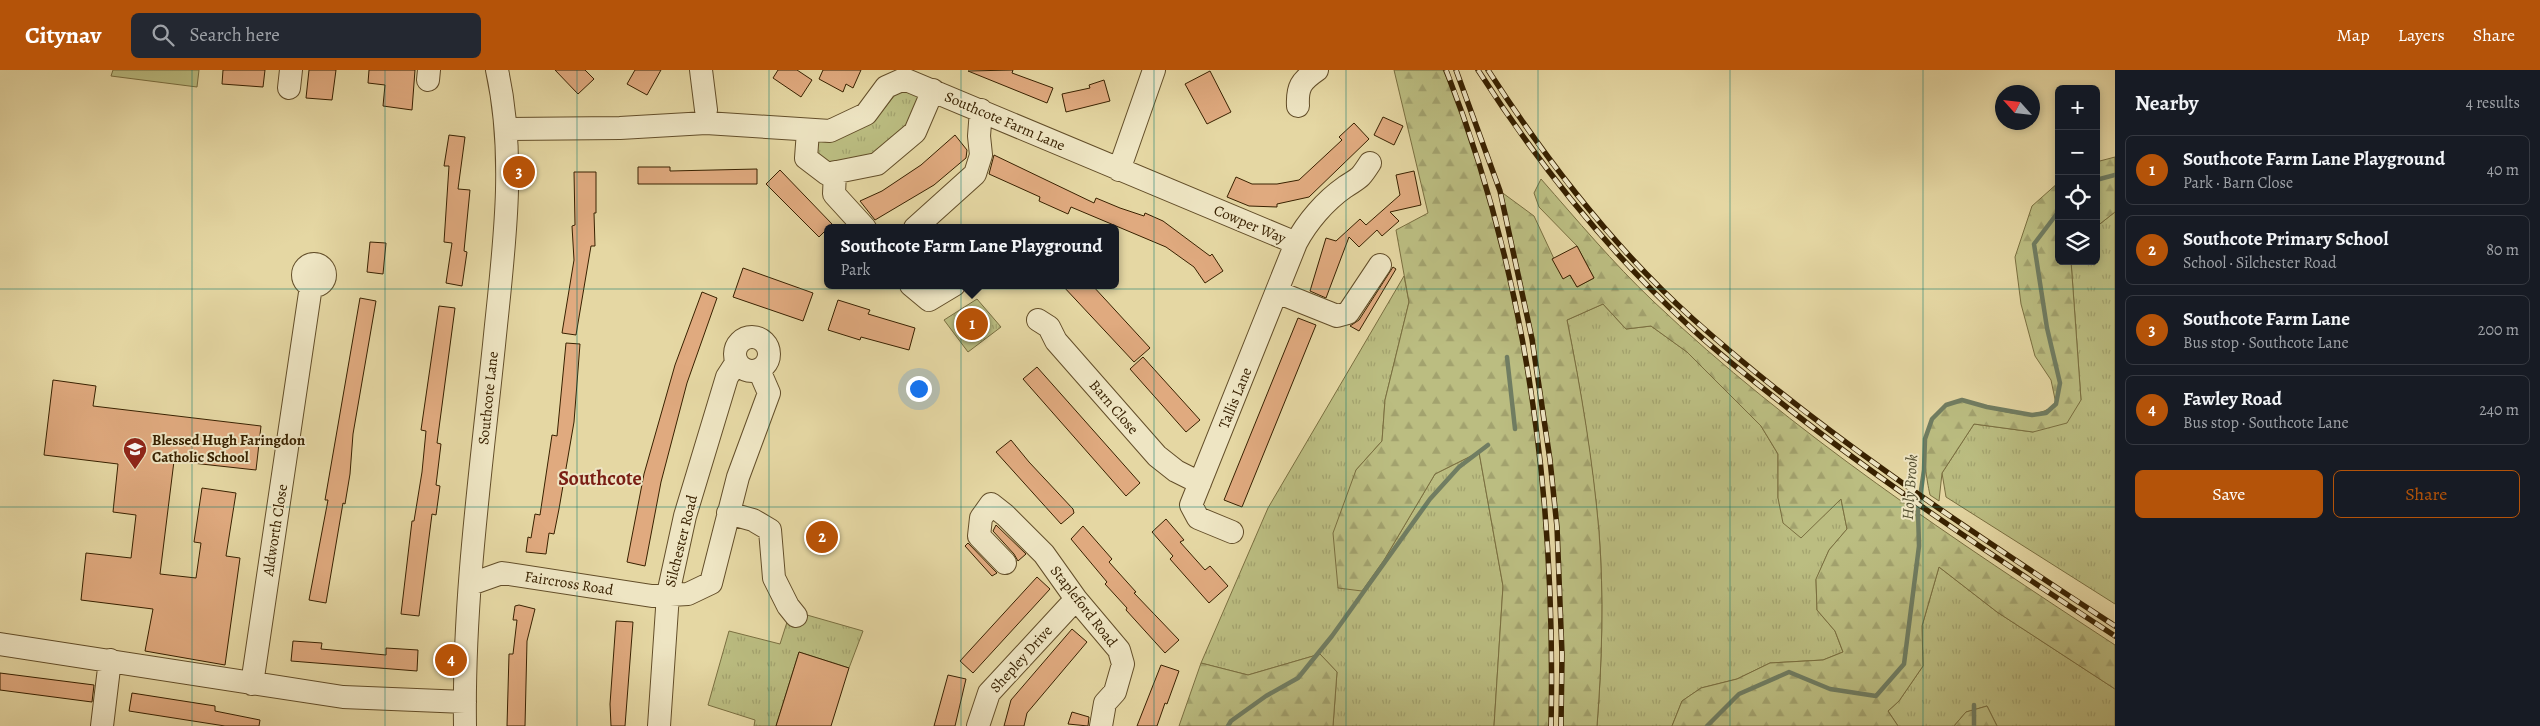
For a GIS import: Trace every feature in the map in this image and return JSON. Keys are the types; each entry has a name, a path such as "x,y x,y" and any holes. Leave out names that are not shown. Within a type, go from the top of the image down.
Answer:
{"street":[{"name":"Southcote Lane","path":"465,726 471,584 506,219 507,129 497,70"},
{"path":"701,70 706,110"},
{"path":"1119,170 1154,70"},
{"path":"1298,106 1297,91 1302,81 1317,70"},
{"name":"Southcote Farm Lane","path":"507,129 706,123 830,131 866,114 890,78 904,79 1185,197"},
{"path":"808,131 806,158 827,174 877,164 915,132 933,90"},
{"path":"919,224 975,174 982,156 979,136 981,110"},
{"name":"Cowper Way","path":"1185,197 1296,243 1305,225 1345,188 1358,180 1370,164"},
{"path":"835,172 834,194 861,224"},
{"name":"Tallis Lane","path":"1232,532 1198,518 1191,505 1296,243"},
{"path":"1277,292 1337,316 1348,313 1380,265"},
{"name":"Aldworth Close","path":"252,684 311,286"},
{"path":"916,289 929,300 947,289"},
{"name":"Barn Close","path":"1038,320 1049,327 1056,341 1157,456 1176,471 1200,483"},
{"name":"Silchester Road","path":"660,726 668,594 685,516 727,377 736,363 734,358 736,346 744,339 755,337 765,342 769,353 766,364 759,370"},
{"path":"736,363 745,370 759,370"},
{"name":"Faircross Road","path":"471,584 502,573 652,596 688,594 711,582 738,478 769,393 759,370"},
{"name":"Stapleford Road","path":"1005,563 979,536 981,518 990,504 1005,515 1044,554 1076,598 1119,650 1123,664 1115,692 1105,703 1101,726"},
{"path":"728,513 753,520 770,530 774,578 788,606 796,616"},
{"name":"Shepley Drive","path":"978,726 989,693 1076,598"},
{"path":"0,644 343,697 465,702"},
{"path":"102,726 110,660"}],"green space":[{"path":"113,70 199,70 197,87 111,76"},
{"path":"1394,70 1443,70 1462,111 1473,143 1498,232 1529,381 1537,438 1548,553 1551,726 1494,726 1503,586 1479,452 1435,474 1384,560 1362,591 1338,588 1333,533 1356,470 1382,441 1385,400 1409,302 1396,230 1428,213"},
{"path":"898,91 916,93 920,107 898,139 872,157 824,165 811,155 814,143 880,114"},
{"path":"2115,157 2115,212 2100,224 2100,175 2100,161"},
{"path":"1541,179 1638,287 1761,396 1935,525 2115,645 2115,689 1997,612 1939,567 1922,626 1923,666 1899,701 1888,711 1898,726 1672,726 1682,701 1701,688 1737,679 1770,663 1823,660 1843,652 1835,631 1817,610 1816,579 1829,550 1847,529 1841,499 1801,538 1783,523 1778,498 1778,454 1761,426 1687,352 1651,326 1626,329 1603,304 1567,320 1586,426 1599,532 1602,580 1602,629 1597,726 1559,726 1559,583 1553,488 1541,393 1500,191 1534,216 1563,278 1570,275 1577,287 1594,278 1577,246 1539,207 1534,193"},
{"path":"2055,186 2055,265 2071,265 2081,400 2067,423 2033,432 1974,424 1942,473 1939,501 1930,495 1927,482 1926,438 1936,414 1946,405 1961,401 2011,413 2030,414 2048,409 2056,404 2051,380 2035,356 2021,304 2015,257 2032,206"},
{"path":"2115,212 2115,604 1946,497 1942,473 1974,424 2033,432 2081,400 2071,265 2100,265 2100,224"},
{"path":"1404,276 1409,302 1385,400 1382,441 1356,470 1384,560 1435,474 1479,452 1503,586 1494,726 1333,726 1337,672 1320,654 1248,675 1201,663 1268,508"},
{"path":"977,299 1001,327 968,352 944,320"},
{"path":"1603,304 1626,329 1651,326 1687,352 1761,426 1778,454 1778,498 1801,537 1841,499 1847,529 1829,550 1816,580 1817,610 1835,631 1843,652 1823,660 1770,663 1737,679 1701,688 1682,701 1672,726 1597,726 1602,629 1599,531 1586,425 1567,320"},
{"path":"1939,567 1997,612 2115,689 2115,726 1997,726 1987,706 1966,712 1954,726 1898,726 1888,711 1899,701 1923,666 1922,626"},
{"path":"800,613 863,631 849,668 799,652 776,726 754,726 755,720 708,705 729,631 780,644 788,619"},
{"path":"1320,654 1337,672 1333,726 1179,726 1201,663 1248,675"},
{"path":"1987,706 1997,726 1954,726 1966,712"}],"building":[{"path":"223,70 265,70 263,87 222,84"},
{"path":"309,70 336,70 332,100 306,98"},
{"path":"369,70 415,70 412,110 383,106 385,85 368,83"},
{"path":"555,70 585,70 594,79 578,94"},
{"path":"635,70 661,70 647,95 627,84"},
{"path":"778,70 797,70 812,80 801,97 773,78"},
{"path":"823,70 861,70 853,88 846,84 843,92 819,79"},
{"path":"1013,70 1012,73 1053,88 1047,103 968,71"},
{"path":"1210,71 1231,112 1207,124 1185,84"},
{"path":"1104,80 1110,101 1066,112 1062,94 1090,88 1089,85"},
{"path":"1383,117 1403,126 1394,145 1374,135"},
{"path":"1354,123 1369,139 1309,197 1277,204 1277,207 1249,206 1227,197 1236,177 1252,184 1277,184 1299,180 1342,140 1339,137"},
{"path":"449,135 465,137 458,189 470,190 464,251 467,252 462,286 446,283 452,243 444,242 449,166 444,166"},
{"path":"955,135 967,150 966,158 934,185 875,220 860,201 882,191 921,165"},
{"path":"994,155 1094,203 1096,198 1144,216 1145,213 1163,221 1210,256 1212,254 1223,271 1205,283 1194,267 1166,247 1119,227 1119,224 1111,224 1071,207 1068,214 1039,201 1040,197 989,174"},
{"path":"638,167 670,167 670,171 757,169 757,184 638,184"},
{"path":"780,170 832,224 824,224 824,232 819,237 766,184"},
{"path":"1414,171 1421,205 1390,212 1399,221 1382,236 1377,230 1359,247 1349,237 1326,298 1310,291 1326,238 1336,241 1360,219 1366,225 1400,195 1396,175"},
{"path":"574,172 596,172 595,246 591,246 576,335 562,333 574,260 572,226 575,225"},
{"path":"370,242 386,243 383,274 367,272"},
{"path":"1577,246 1594,278 1577,287 1570,275 1563,279 1552,259"},
{"path":"1393,267 1396,269 1359,331 1350,326 1359,320"},
{"path":"743,268 813,293 803,321 733,297"},
{"path":"1066,289 1096,289 1150,348 1134,362"},
{"path":"702,292 717,298 687,383 661,482 645,566 627,562 644,474 675,365"},
{"path":"360,298 376,301 353,434 350,474 345,504 343,503 326,603 309,600 328,500 325,500"},
{"path":"838,300 870,310 868,314 915,328 909,350 861,337 860,340 828,330"},
{"path":"439,306 455,308 437,443 441,444 436,485 440,486 436,515 432,514 419,616 401,614 412,521 414,521 422,472 426,431 421,430"},
{"path":"1298,318 1316,325 1242,507 1224,500"},
{"path":"566,343 580,344 574,422 559,509 554,534 549,533 546,554 526,552 528,537 531,538 535,514 540,515 552,435 557,436"},
{"path":"1143,357 1200,420 1186,432 1130,369"},
{"path":"1037,367 1140,483 1126,496 1023,379"},
{"path":"53,380 96,386 93,406 261,426 256,470 174,461 160,574 196,578 201,543 194,542 202,488 236,493 226,556 240,558 225,665 145,651 153,609 81,600 86,553 131,558 136,515 113,512 118,464 44,455"},
{"path":"1011,440 1073,509 1074,513 1061,524 996,452"},
{"path":"1166,519 1184,540 1180,542 1205,570 1210,566 1228,586 1209,603 1170,559 1173,556 1152,532"},
{"path":"996,525 1026,554 1018,561 993,531"},
{"path":"1083,526 1112,559 1109,562 1136,592 1134,593 1179,640 1165,653 1126,610 1127,608 1105,584 1107,582 1071,539"},
{"path":"968,543 997,573 992,576 965,546"},
{"path":"1037,577 1050,589 973,673 960,661"},
{"path":"519,605 535,609 527,641 525,726 507,726 509,654 513,654 517,620 513,620 515,606"},
{"path":"616,621 633,622 625,726 611,726 610,704"},
{"path":"1072,629 1087,642 1027,713 1024,726 1004,726 1011,700"},
{"path":"293,641 322,643 321,649 386,655 386,648 418,650 417,671 291,661"},
{"path":"799,652 849,668 831,726 776,726"},
{"path":"1161,665 1179,671 1167,704 1165,703 1157,726 1137,726"},
{"path":"0,673 94,685 92,702 0,690"},
{"path":"948,675 966,679 955,726 934,726"},
{"path":"132,693 215,706 215,711 260,720 259,726 225,726 129,711"},
{"path":"1072,712 1089,717 1088,726 1068,724"}],"waterway":[{"name":"Holy Brook","path":"2100,179 2115,175"},
{"name":"Holy Brook","path":"1707,726 1739,694 1789,672 1830,689 1876,696 1904,664 1919,546 1918,511 1924,470 1925,439 1932,419 1946,405 1962,400 1987,407 2032,415 2046,413 2056,404 2060,383 2047,328 2034,244 2055,216"},
{"path":"1507,357 1515,429"},
{"path":"1228,726 1231,721 1266,696 1298,678 1332,636 1430,499 1459,467 1488,445"},
{"path":"1974,705 1974,726"}],"railway":[{"path":"1446,70 1474,149 1498,229 1517,310 1531,392 1542,475 1548,559 1551,642 1551,726"},
{"path":"1456,70 1500,191 1532,339 1550,460 1557,527 1562,654 1561,726"},
{"path":"1478,70 1524,138 1601,235 1657,295 1711,346 1789,409 1909,498 2115,636"},
{"path":"1488,70 1533,137 1582,201 1635,262 1693,319 1742,362 1845,442 2006,554 2115,626"}],"place":[{"name":"Southcote Farm Lane","path":"519,172"},
{"name":"Southcote Farm Lane Playground","path":"972,324"},
{"name":"Blessed Hugh Faringdon Catholic School","path":"135,470"},
{"name":"Southcote Primary School","path":"822,537"},
{"name":"Fawley Road","path":"451,660"}],"district":[{"name":"Southcote","path":"600,478"}]}
